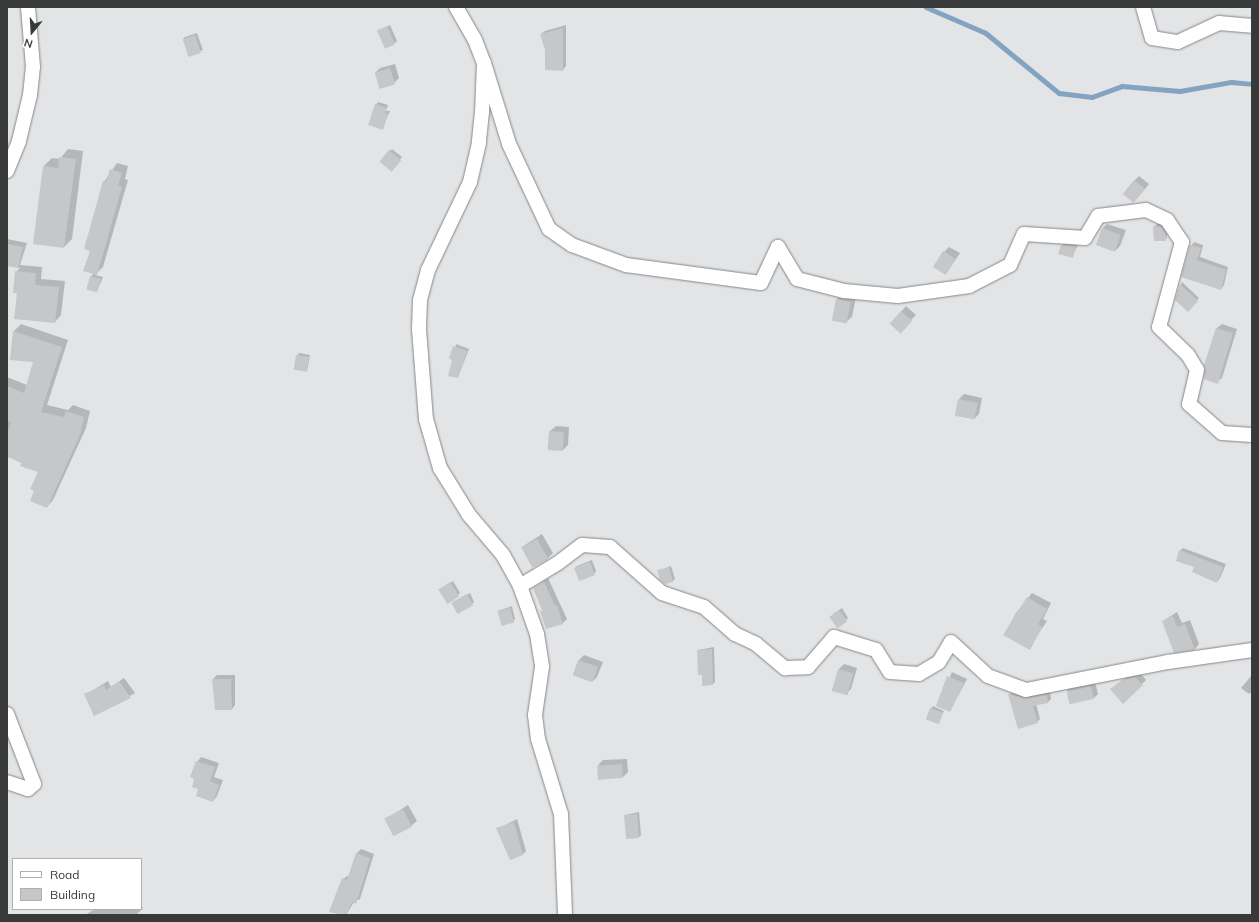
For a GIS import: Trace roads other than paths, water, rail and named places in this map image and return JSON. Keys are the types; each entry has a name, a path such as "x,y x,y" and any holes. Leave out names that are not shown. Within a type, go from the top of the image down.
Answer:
{"street":[{"path":"7,171 19,141 30,95 33,67 28,7"},
{"path":"456,7 475,40 484,63 509,144 549,229 572,245 626,265 761,283 778,247 797,279 844,291 898,296 969,286 1010,265 1024,234 1085,238 1098,216 1146,210 1167,220 1182,242 1160,327 1188,355 1197,370 1189,404 1222,433 1252,435"},
{"path":"1143,7 1152,38 1178,42 1219,23 1252,26"},
{"path":"484,63 479,143 470,182 428,270 420,300 419,329 426,419 440,468 469,515 503,555 520,586 537,634 541,661 535,715 538,739 561,814 565,915"},
{"path":"520,586 558,563 582,545 610,547 662,593 704,607 735,634 756,644 785,668 808,667 834,637 876,650 890,672 919,674 939,662 951,642 988,676 1026,690 1168,662 1252,650"},
{"path":"7,714 34,784 28,789 7,782"}],"waterway":[{"path":"926,7 986,33 1059,93 1092,97 1122,86 1180,91 1231,82 1252,84"}]}
